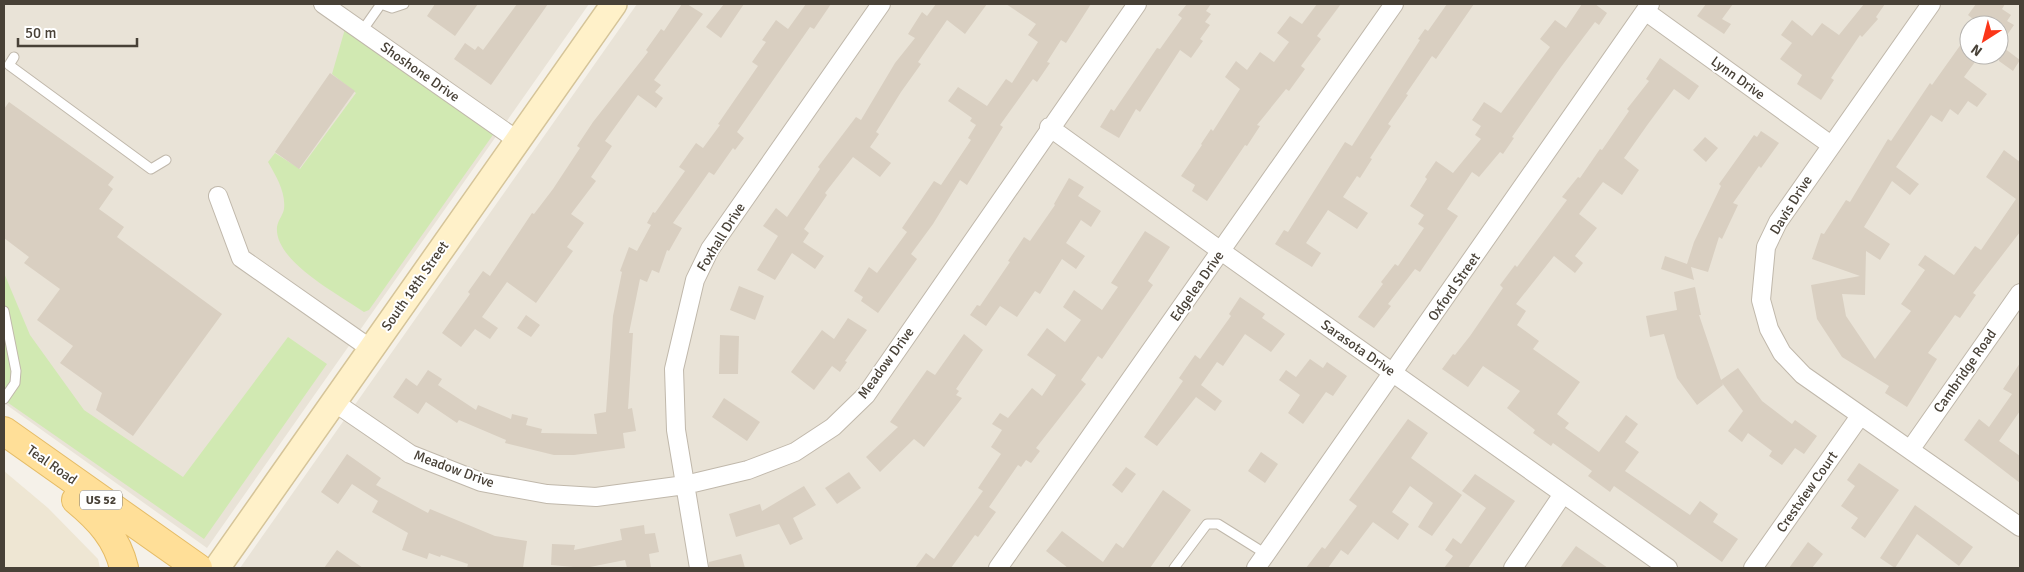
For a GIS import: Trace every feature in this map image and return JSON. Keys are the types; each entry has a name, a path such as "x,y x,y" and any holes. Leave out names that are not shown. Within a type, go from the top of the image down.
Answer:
{"main road":[{"name":"South 18th Street","path":"217,568 614,4"},
{"path":"4,431 38,469 106,527 116,544 124,568"},
{"name":"Teal Road","path":"4,431 198,568"}],"street":[{"name":"Shoshone Drive","path":"324,4 517,140"},
{"name":"Foxhall Drive","path":"699,568 676,430 674,369 694,280 710,249 881,4"},
{"name":"Meadow Drive","path":"334,402 410,454 481,482 547,494 596,496 685,485 748,470 796,452 833,427 866,394 1137,4"},
{"name":"Edgelea Drive","path":"998,568 1394,4"},
{"name":"Davis Drive","path":"1930,4 1778,222 1766,247 1761,300 1769,329 1782,353 1803,375 2020,527"},
{"name":"Lynn Drive","path":"1647,7 1831,145"},
{"name":"Oxford Street","path":"1256,568 1647,7"},
{"name":"Sarasota Drive","path":"1050,127 1221,251 1668,568"},
{"path":"218,196 241,258 371,349"},
{"name":"Cambridge Road","path":"1910,450 2020,293"},
{"name":"Crestview Court","path":"1753,568 1860,416"},
{"path":"1512,568 1563,494"}],"lane":[{"path":"362,31 381,4 392,8 404,4"},
{"path":"14,57 9,64 151,168 166,160"},
{"path":"4,311 16,371 15,383 4,399"},
{"path":"1174,568 1207,524 1218,524 1266,554"}],"shaded area":[{"path":"4,4 589,4 207,548 4,403"},
{"path":"637,4 2020,4 2020,568 240,568"},
{"path":"4,471 48,508 98,559 100,568 4,568"}],"green space":[{"path":"345,29 495,132 369,310 364,312 310,276 286,252 279,240 277,227 284,209 283,196 280,184 268,162 275,153 300,169 356,93 332,74"},
{"path":"4,273 30,335 84,410 183,477 288,337 327,364 204,539 4,400"}],"building":[{"path":"435,4 478,4 455,36 427,16"},
{"path":"517,4 548,4 491,85 454,59 465,43 475,50 478,46 483,50"},
{"path":"682,4 687,4 703,14 654,80 661,85 655,92 663,98 656,108 638,95 605,141 612,146 591,177 596,181 571,214 584,223 567,247 573,251 536,303 507,282 482,317 498,328 490,339 475,329 461,347 442,333 470,294 468,292 483,271 490,276 532,213 534,214 553,189 580,148 577,146 593,122 648,52 646,50 661,29 664,31"},
{"path":"724,4 744,4 721,38 706,27"},
{"path":"806,4 831,4 814,29 810,27 737,132 744,138 735,150 733,148 714,175 709,172 673,223 682,228 669,251 667,250 659,273 652,270 647,282 640,279 629,333 633,333 628,409 632,408 636,431 623,433 625,448 574,455 554,455 505,443 506,440 459,420 457,423 426,402 418,414 393,397 406,378 417,386 428,370 442,379 438,385 476,410 478,405 511,419 512,414 528,418 526,425 542,429 541,433 597,434 594,414 606,412 613,316 622,272 620,271 629,247 637,251 651,225 647,223 653,212 655,213 685,171 679,167 696,143 703,148 720,125 718,124 758,66 752,62 766,42 762,40 776,20 788,29"},
{"path":"936,4 987,4 965,34 947,20 918,62 921,64 876,132 879,134 870,147 891,163 880,177 853,157 825,193 827,195 804,229 809,233 803,242 824,256 815,269 792,253 775,280 757,270 778,236 763,226 776,208 787,217 820,169 818,167 856,117 861,120 895,63 915,38 908,34 922,12 927,16"},
{"path":"1006,4 1091,4 1066,43 1061,40 1047,62 1050,63 1037,82 1033,79 1000,125 1003,127 967,185 960,180 933,224 911,254 917,259 878,313 861,301 863,297 854,291 869,267 877,273 907,232 902,228 934,181 941,185 971,140 968,138 976,125 970,121 972,118 948,101 958,87 987,106 1006,79 1012,83 1038,42 1028,35 1036,24"},
{"path":"1187,4 1211,4 1206,11 1211,14 1205,22 1210,25 1200,39 1203,41 1191,58 1180,50 1140,112 1136,109 1119,138 1100,127 1111,109 1114,111 1157,48 1160,49 1182,18 1178,15"},
{"path":"1317,4 1341,4 1317,36 1321,39 1301,66 1305,69 1289,91 1286,89 1257,125 1260,126 1247,146 1245,145 1207,201 1192,191 1195,185 1181,176 1211,129 1213,131 1240,89 1225,77 1236,61 1247,70 1260,52 1274,62 1289,42 1277,33 1290,16 1302,24"},
{"path":"1447,4 1474,4 1436,59 1432,56 1406,94 1408,95 1388,124 1391,126 1370,158 1372,159 1360,178 1357,176 1343,197 1368,213 1357,229 1328,210 1306,243 1321,253 1312,267 1275,244 1284,230 1288,232 1345,142 1352,146 1420,40 1418,39 1425,29 1428,31"},
{"path":"1582,4 1595,4 1607,13 1599,25 1595,22 1561,67 1512,137 1514,138 1503,154 1500,152 1479,177 1472,172 1447,209 1458,216 1420,272 1415,269 1388,304 1391,306 1374,328 1358,317 1383,284 1381,282 1395,264 1398,266 1424,228 1418,224 1424,215 1410,206 1427,179 1425,177 1436,161 1453,173 1481,139 1475,135 1481,126 1472,120 1484,102 1501,113 1550,47 1540,39 1555,20 1566,28"},
{"path":"1706,4 1733,4 1722,19 1731,24 1724,34 1697,16"},
{"path":"1864,4 1885,4 1876,17 1878,19 1862,37 1860,35 1831,78 1834,80 1821,100 1797,84 1802,75 1780,59 1792,43 1781,35 1792,20 1812,36 1822,23 1839,35"},
{"path":"1976,4 2005,4 2002,9 2011,15 2009,18 2009,15 1968,15"},
{"path":"2009,22 2014,25 2009,32"},
{"path":"1959,47 1959,65 1973,65 1964,77 1987,94 1977,107 1968,101 1958,115 1950,109 1942,122 1931,115 1896,167 1919,184 1910,195 1892,181 1864,227 1890,244 1880,260 1866,251 1865,295 1842,294 1846,316 1875,359 1911,311 1901,304 1925,270 1918,265 1925,255 1954,275 1975,246 1981,250 2016,199 1986,177 2004,150 2020,162 2020,232 1973,293 1976,295 1960,318 1955,315 1928,353 1937,359 1907,407 1885,393 1889,386 1842,357 1817,319 1811,285 1860,276 1812,259 1821,233 1824,234 1846,200 1850,202 1888,139 1891,141 1930,83 1932,85"},
{"path":"2009,52 2020,60 2013,71 2005,65 2009,65"},
{"path":"1660,58 1699,86 1689,100 1674,89 1648,124 1624,158 1639,170 1622,195 1603,182 1579,214 1597,228 1575,256 1583,263 1575,273 1554,256 1516,304 1526,311 1517,325 1539,341 1533,349 1580,382 1557,414 1569,423 1565,428 1599,452 1626,415 1638,424 1625,442 1639,452 1625,471 1690,515 1700,501 1718,514 1713,522 1738,539 1722,562 1614,486 1610,492 1588,476 1592,471 1553,443 1551,446 1533,433 1535,430 1507,408 1520,391 1483,366 1468,387 1442,369 1470,336 1503,288 1500,285 1515,265 1517,267 1567,200 1562,197 1578,177 1580,178 1600,149 1602,150 1629,111 1627,109 1649,81 1646,79"},
{"path":"330,73 355,91 299,169 275,152"},
{"path":"9,102 114,177 108,185 113,189 99,209 124,227 117,237 222,314 133,436 96,410 102,393 60,363 73,346 37,320 60,289 24,263 29,257 4,238 4,109"},
{"path":"1761,131 1779,143 1761,168 1759,166 1733,203 1738,205 1722,239 1719,237 1708,272 1691,267 1694,280 1661,269 1665,256 1687,264 1694,242 1721,186 1719,184 1754,135 1757,137"},
{"path":"1705,137 1718,148 1706,162 1693,150"},
{"path":"1069,178 1084,187 1078,196 1101,211 1091,227 1081,220 1066,243 1085,256 1076,269 1062,259 1040,294 1035,291 1017,317 1000,306 986,326 970,315 977,305 980,306 1010,262 1008,261 1024,237 1030,241 1055,205"},
{"path":"1145,231 1170,247 1148,281 1153,285 1102,359 1098,356 1081,380 1086,384 1036,448 1040,451 1031,463 1026,460 1021,467 1018,465 989,507 996,512 978,537 975,535 951,568 915,568 926,553 934,559 983,491 978,488 1001,454 991,447 1002,430 992,424 1000,413 1008,418 1032,388 1042,396 1056,375 1027,355 1047,328 1065,342 1081,320 1063,307 1074,290 1102,310 1118,287 1111,283"},
{"path":"739,286 764,296 755,320 730,310"},
{"path":"1695,287 1701,315 1699,315 1721,380 1738,368 1762,401 1792,424 1795,420 1817,436 1804,454 1795,448 1782,465 1769,456 1772,451 1748,433 1742,442 1728,431 1743,411 1722,383 1723,385 1697,405 1677,378 1664,334 1650,337 1646,316 1677,310 1674,292"},
{"path":"1240,297 1265,314 1262,318 1285,334 1271,352 1245,334 1223,366 1217,362 1201,385 1222,401 1215,411 1196,397 1157,446 1144,437 1183,381 1179,378 1195,355 1200,359 1231,316 1229,314"},
{"path":"526,315 540,325 531,337 517,328"},
{"path":"848,318 867,330 845,361 847,362 840,372 832,366 814,390 791,372 822,330 834,339"},
{"path":"964,334 983,350 956,389 959,391 956,395 962,398 924,447 914,439 880,472 866,457 898,427 890,422 927,370 935,375"},
{"path":"720,335 739,336 738,374 719,374"},
{"path":"1310,359 1323,368 1327,362 1347,376 1333,396 1326,392 1303,424 1288,413 1300,395 1279,380 1286,370 1296,377"},
{"path":"2020,363 2020,411 1999,441 2020,456 2020,483 1964,440 1979,419 1989,427 2012,394 2003,389"},
{"path":"724,398 760,422 747,441 712,417"},
{"path":"1408,419 1428,433 1411,458 1462,495 1432,536 1418,527 1433,503 1410,486 1392,512 1409,524 1398,540 1373,522 1348,555 1341,550 1328,568 1306,568 1322,547 1325,549 1357,506 1349,500"},
{"path":"1261,452 1278,464 1265,483 1248,471"},
{"path":"347,454 381,478 376,485 428,513 430,509 495,536 527,541 523,568 467,568 468,564 441,555 440,557 429,553 427,559 402,550 408,533 372,512 378,501 352,484 338,504 321,492"},
{"path":"1859,463 1899,490 1865,538 1851,528 1858,518 1841,506 1855,486 1847,480"},
{"path":"1126,467 1136,474 1122,493 1112,485"},
{"path":"849,472 861,488 837,504 825,488"},
{"path":"1475,474 1515,501 1468,568 1444,568 1453,556 1445,550 1453,538 1461,544 1486,508 1462,491"},
{"path":"804,486 816,505 793,518 803,539 790,545 779,524 736,537 729,514 760,504 762,511"},
{"path":"1163,490 1191,510 1150,568 1068,568 1046,551 1062,531 1103,562 1116,543 1123,548"},
{"path":"1915,505 1973,547 1959,566 1917,534 1895,568 1880,558"},
{"path":"644,525 645,534 655,533 659,552 649,554 651,568 627,568 625,560 585,568 551,565 552,544 575,545 574,550 622,540 620,529"},
{"path":"1808,542 1823,554 1812,568 1789,568"},
{"path":"1576,546 1608,568 1560,568"},
{"path":"337,550 363,568 324,568"},
{"path":"741,554 745,568 709,568 709,562"}]}
